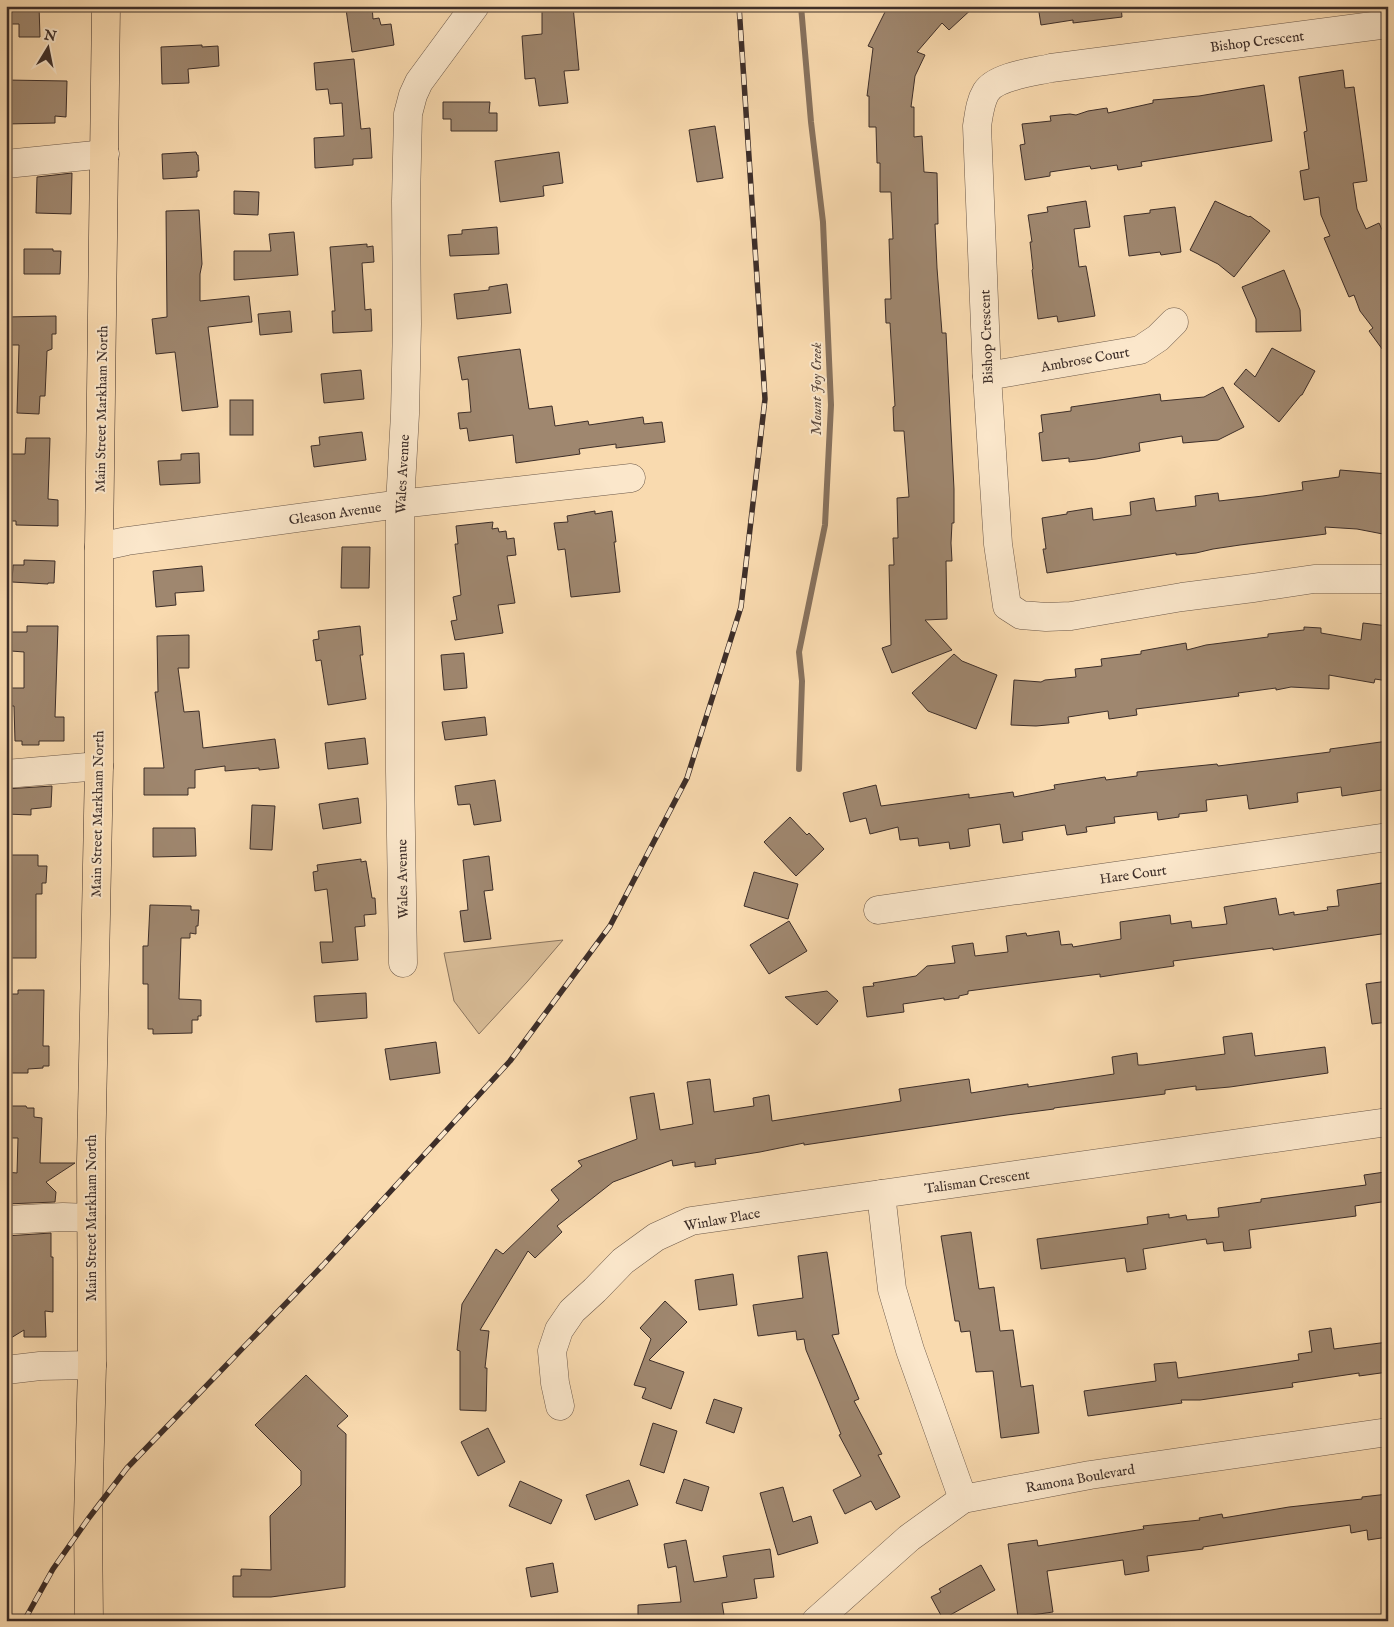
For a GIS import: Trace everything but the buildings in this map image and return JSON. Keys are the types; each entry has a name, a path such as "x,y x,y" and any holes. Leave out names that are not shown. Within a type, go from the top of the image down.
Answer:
{"main road":[{"name":"Main Street Markham North","path":"89,1621 88,1519 92,1365 90,1163 99,766 99,547 106,6"}],"street":[{"name":"Wales Avenue","path":"403,963 400,771 400,504 407,324 406,201 408,114 412,95 419,82 475,6"},
{"name":"Bishop Crescent","path":"1388,24 1051,68 1005,78 987,90 981,104 977,126 987,376 999,553 1007,606 1021,615 1071,616 1182,596 1314,579 1388,579"},
{"path":"6,164 105,154"},
{"name":"Ambrose Court","path":"987,376 1140,350 1158,338 1174,322"},
{"name":"Gleason Avenue","path":"99,547 127,541 400,504 631,478"},
{"path":"6,774 99,766"},
{"name":"Hare Court","path":"878,910 1388,837"},
{"name":"Talisman Crescent","path":"881,1194 1388,1122"},
{"path":"881,1194 892,1288 910,1350 963,1499"},
{"name":"Winlaw Place","path":"560,1406 555,1383 552,1351 559,1330 572,1311 596,1290 623,1261 656,1237 691,1222 881,1194"},
{"path":"6,1220 63,1217 91,1218"},
{"path":"6,1370 40,1366 92,1365"},
{"name":"Ramona Boulevard","path":"816,1621 910,1538 963,1499 1090,1475 1388,1432"}],"shaded area":[{"path":"563,940 479,1034 454,1001 444,953"}],"waterway":[{"name":"Mount Joy Creek","path":"799,769 802,681 799,652 825,525 831,405 823,222 811,122 801,6"}],"railway":[{"path":"24,1621 53,1569 127,1468 323,1265 510,1061 610,926 687,778 741,607 765,399 739,6"}]}
